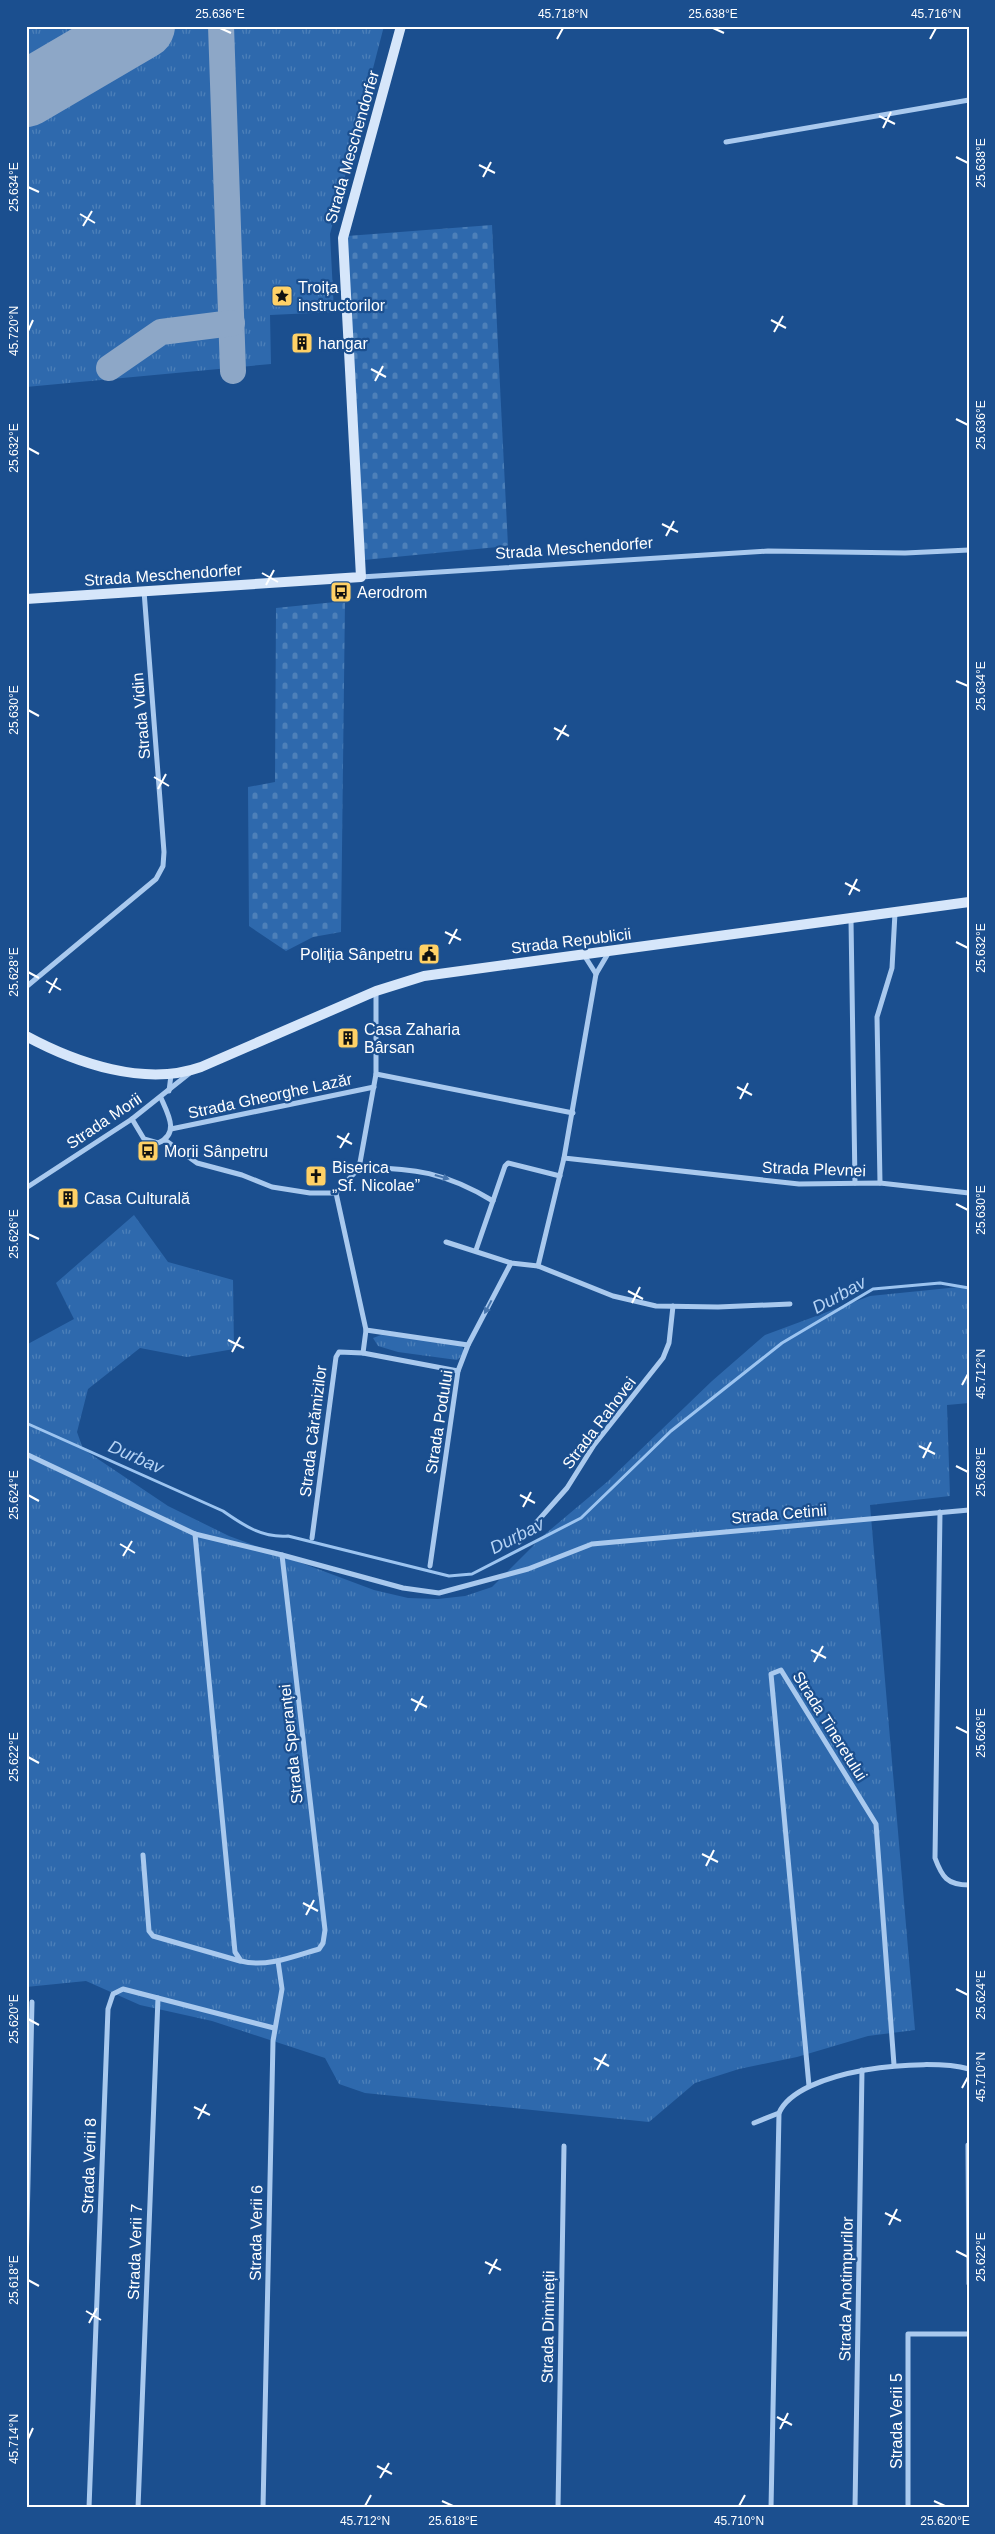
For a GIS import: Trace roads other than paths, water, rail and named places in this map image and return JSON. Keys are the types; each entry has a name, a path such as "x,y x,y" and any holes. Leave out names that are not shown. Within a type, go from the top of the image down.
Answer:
{"main road":[{"name":"Strada Meschendorfer","path":"26,599 361,577 343,238 401,26"},
{"name":"Strada Republicii","path":"26,1036 59,1053 85,1062 132,1072 170,1075 192,1070 376,991 447,972 851,920 969,902"}],"street":[{"path":"726,142 969,100"},
{"name":"Strada Meschendorfer","path":"361,577 759,551 905,553 969,550"},
{"name":"Strada Vidin","path":"26,987 156,879 163,866 164,852 144,591"},
{"name":"Strada Plevnei","path":"564,1158 799,1184 880,1184 877,1017 892,968 895,913"},
{"path":"851,920 855,1183"},
{"path":"538,1266 573,1113 596,974 609,952"},
{"path":"584,955 596,974"},
{"path":"165,1140 198,1163 242,1175 272,1187 310,1193 336,1193 359,1168 376,1074 376,991"},
{"name":"Strada Morii","path":"26,1188 132,1119 161,1098 192,1070"},
{"path":"376,1074 573,1113"},
{"path":"169,1091 170,1075"},
{"name":"Strada Gheorghe Lazăr","path":"171,1129 374,1087"},
{"path":"132,1119 144,1139 158,1143 165,1140 171,1129 171,1119 161,1098"},
{"path":"476,1250 505,1166 508,1163 560,1176"},
{"path":"359,1168 401,1168 437,1175 458,1182 493,1201"},
{"path":"880,1184 969,1193"},
{"path":"336,1193 366,1330 363,1354 458,1371"},
{"path":"446,1242 476,1250 511,1263 538,1266 613,1296 656,1306 727,1307 790,1304"},
{"name":"Strada Podului","path":"430,1566 458,1371 468,1345 511,1263"},
{"name":"Strada Rahovei","path":"519,1542 532,1530 567,1488 594,1445 663,1358 669,1343 673,1306"},
{"path":"366,1330 468,1345"},
{"name":"Strada Cărămizilor","path":"312,1538 336,1357 342,1350 363,1354"},
{"name":"Strada Cetinii","path":"26,1454 195,1534 404,1588 439,1593 528,1568 592,1544 969,1510"},
{"path":"940,1512 935,1858 942,1876 956,1885 969,1885"},
{"path":"195,1534 235,1952 241,1961"},
{"name":"Strada Speranței","path":"278,1961 319,1950 323,1943 325,1930 282,1555"},
{"name":"Strada Tineretului","path":"808,2086 771,1674 781,1670 876,1824 894,2065"},
{"path":"143,1855 149,1931 153,1936 249,1963 278,1961"},
{"name":"Strada Verii 6","path":"263,2508 274,2028 282,1989 278,1961"},
{"name":"Strada Verii 8","path":"89,2508 108,2009 113,1994 123,1989 274,2028"},
{"name":"Strada Verii 7","path":"138,2508 158,1998"},
{"path":"26,2270 32,2002"},
{"path":"771,2508 779,2113 783,2103 808,2086 862,2070 894,2065 928,2065 969,2069"},
{"name":"Strada Anotimpurilor","path":"855,2508 862,2070"},
{"path":"754,2123 779,2113"},
{"path":"968,2145 969,2284"},
{"name":"Strada Dimineții","path":"558,2508 564,2146"},
{"name":"Strada Verii 5","path":"908,2508 908,2334 969,2334"}],"waterway":[{"name":"Durbav","path":"26,1423 223,1511 261,1533 288,1536 449,1576 472,1574 581,1518 671,1431 782,1343 873,1289 940,1283 969,1288"}],"place":[{"name":"Troița instructorilor","path":"282,296"},
{"name":"hangar","path":"302,343"},
{"name":"Aerodrom","path":"341,592"},
{"name":"Poliția Sânpetru","path":"429,954"},
{"name":"Casa Zaharia Bârsan","path":"348,1038"},
{"name":"Morii Sânpetru","path":"148,1151"},
{"name":"Biserica „Sf. Nicolae”","path":"316,1176"},
{"name":"Casa Culturală","path":"68,1198"}]}
